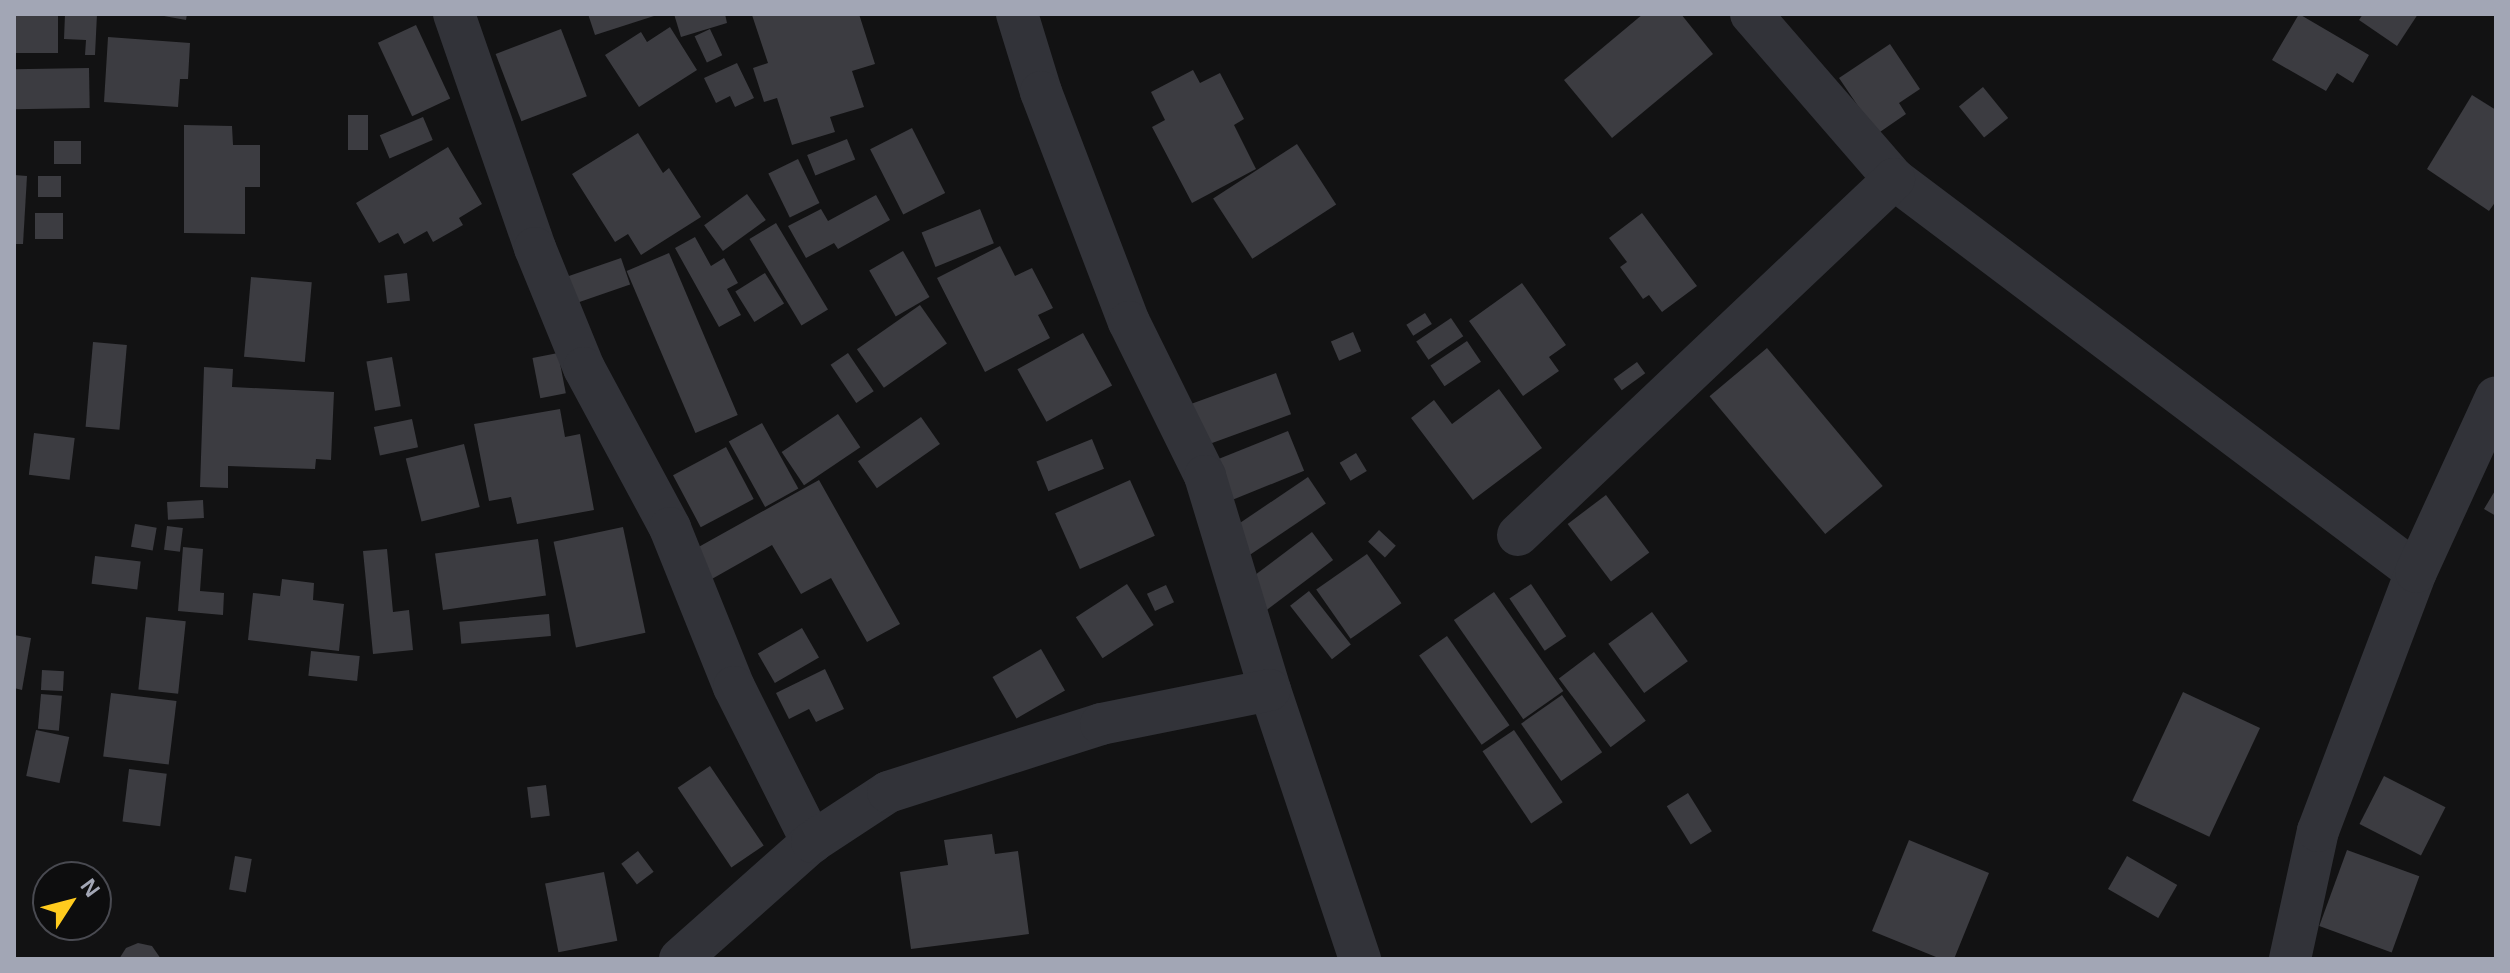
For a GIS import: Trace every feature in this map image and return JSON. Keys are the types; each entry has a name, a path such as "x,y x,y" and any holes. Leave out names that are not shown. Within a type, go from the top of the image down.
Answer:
{"street":[{"path":"454,14 530,234 584,368 670,528 734,687 812,842"},
{"path":"1017,14 1041,92 1129,322 1205,476 1270,690 1360,959"},
{"path":"1751,14 1894,179 2416,572"},
{"path":"1518,535 1894,179"},
{"path":"2290,959 2318,831 2416,572 2496,397"},
{"path":"680,959 812,842 888,792 1101,724 1270,690"}],"building":[{"path":"14,14 58,14 58,53 14,53"},
{"path":"65,14 97,14 95,55 85,55 86,40 64,39"},
{"path":"153,14 187,14 186,20"},
{"path":"588,14 653,14 654,16 595,35"},
{"path":"674,14 725,14 727,23 681,37"},
{"path":"859,14 875,64 852,71 864,107 830,117 835,132 792,145 777,98 764,102 753,68 768,63 752,15"},
{"path":"1643,14 1681,14 1713,54 1612,138 1564,80"},
{"path":"2299,14 2369,55 2353,83 2337,73 2326,91 2272,60"},
{"path":"2363,14 2418,14 2397,46 2359,20"},
{"path":"416,25 450,98 412,116 378,43"},
{"path":"670,27 697,70 639,107 605,55 641,32 647,42"},
{"path":"561,29 587,96 521,121 496,54"},
{"path":"710,29 722,55 707,62 695,36"},
{"path":"108,37 190,43 188,79 180,79 178,107 104,102"},
{"path":"1890,44 1920,89 1899,103 1906,114 1877,134 1839,78"},
{"path":"737,63 754,98 735,107 730,96 716,103 704,78"},
{"path":"89,68 90,108 15,109 14,69"},
{"path":"1193,70 1200,83 1220,73 1244,119 1234,125 1256,169 1192,203 1152,127 1165,120 1151,92"},
{"path":"1983,87 2008,118 1984,138 1959,107"},
{"path":"2472,95 2496,110 2496,201 2489,211 2427,169"},
{"path":"348,115 368,115 368,150 348,150"},
{"path":"423,117 433,140 390,158 380,135"},
{"path":"184,125 232,126 233,145 260,145 260,187 245,187 245,234 184,233"},
{"path":"912,128 945,193 903,214 870,149"},
{"path":"638,133 663,173 669,168 701,217 641,255 628,234 615,242 572,174"},
{"path":"847,139 855,159 815,176 807,155"},
{"path":"54,141 81,141 81,164 54,164"},
{"path":"1297,144 1336,204 1252,259 1213,198"},
{"path":"448,147 482,204 459,218 463,225 433,242 427,231 404,244 398,233 379,243 356,203"},
{"path":"798,159 819,203 790,218 768,173"},
{"path":"14,175 27,176 23,244 14,244"},
{"path":"38,176 61,176 61,197 38,197"},
{"path":"747,194 766,220 723,251 704,225"},
{"path":"876,195 890,220 838,249 834,243 806,258 788,226 821,209 828,221"},
{"path":"980,209 994,243 935,267 922,233"},
{"path":"35,213 63,213 63,239 35,239"},
{"path":"1642,213 1697,286 1662,312 1649,295 1643,299 1620,267 1627,262 1609,238"},
{"path":"776,223 828,310 801,326 749,239"},
{"path":"695,237 711,266 724,258 738,283 727,289 741,315 719,327 675,248"},
{"path":"1000,246 1015,276 1032,268 1053,308 1038,315 1050,338 985,372 937,278"},
{"path":"903,251 930,297 896,316 869,270"},
{"path":"669,253 738,415 695,433 627,271"},
{"path":"621,258 630,284 571,305 562,278"},
{"path":"407,273 410,301 387,303 384,275"},
{"path":"765,273 784,304 754,322 735,292"},
{"path":"251,277 312,282 305,362 244,357"},
{"path":"1522,283 1566,345 1549,357 1559,371 1523,396 1469,321"},
{"path":"920,305 947,344 884,388 857,349"},
{"path":"1425,313 1432,324 1413,336 1406,325"},
{"path":"1451,318 1463,336 1428,360 1416,341"},
{"path":"1353,332 1361,351 1339,361 1331,341"},
{"path":"1083,333 1112,385 1046,422 1017,369"},
{"path":"1467,341 1481,362 1445,386 1431,366"},
{"path":"93,342 127,345 119,430 86,427"},
{"path":"1767,348 1883,486 1825,534 1710,396"},
{"path":"558,353 566,393 540,398 532,358"},
{"path":"848,353 874,391 856,403 831,365"},
{"path":"392,357 401,406 375,411 366,362"},
{"path":"1637,362 1645,373 1622,390 1614,379"},
{"path":"204,367 233,369 232,387 334,392 331,460 316,459 315,469 228,466 228,488 200,487"},
{"path":"1276,373 1291,414 1202,447 1187,405"},
{"path":"1499,389 1542,448 1473,500 1411,418 1434,400 1452,424"},
{"path":"560,409 565,437 580,434 594,510 517,524 511,497 489,501 474,424"},
{"path":"838,414 860,447 804,485 782,452"},
{"path":"921,417 940,444 877,488 858,461"},
{"path":"412,419 418,447 380,455 374,427"},
{"path":"762,423 798,489 765,507 729,441"},
{"path":"1288,431 1304,471 1229,501 1213,461"},
{"path":"34,433 75,438 70,480 29,475"},
{"path":"1092,439 1104,469 1048,491 1036,461"},
{"path":"464,444 480,507 422,522 406,459"},
{"path":"726,447 754,499 701,527 673,475"},
{"path":"1356,453 1367,471 1351,481 1340,463"},
{"path":"1308,477 1326,504 1246,557 1228,531"},
{"path":"819,480 900,624 867,642 831,578 801,594 772,545 703,584 686,554"},
{"path":"1130,480 1155,536 1080,569 1055,513"},
{"path":"2496,489 2496,516 2484,509"},
{"path":"1606,495 1649,553 1611,581 1568,524"},
{"path":"203,500 204,518 168,520 167,502"},
{"path":"135,524 157,528 153,550 131,547"},
{"path":"167,526 183,528 180,552 164,550"},
{"path":"623,527 645,633 576,647 554,542"},
{"path":"1379,530 1396,546 1385,557 1368,542"},
{"path":"1312,532 1333,560 1267,610 1246,582"},
{"path":"538,539 546,595 443,610 435,553"},
{"path":"183,547 203,549 200,591 224,593 223,615 178,611"},
{"path":"387,549 393,612 409,610 413,650 373,654 363,551"},
{"path":"1367,554 1401,603 1351,639 1316,590"},
{"path":"95,556 141,562 137,589 92,584"},
{"path":"282,579 314,583 313,600 344,604 339,651 248,640 253,593 280,596"},
{"path":"1127,584 1154,625 1103,658 1076,617"},
{"path":"1531,584 1566,636 1545,651 1509,599"},
{"path":"1166,585 1174,602 1155,611 1147,594"},
{"path":"1309,591 1351,645 1332,659 1290,606"},
{"path":"1494,592 1563,691 1523,719 1454,620"},
{"path":"1652,612 1688,661 1644,693 1608,644"},
{"path":"549,614 551,636 461,644 459,622"},
{"path":"146,617 186,621 178,694 138,690"},
{"path":"802,628 819,657 775,683 758,654"},
{"path":"14,635 31,638 22,690 14,688"},
{"path":"1447,636 1510,725 1482,745 1419,656"},
{"path":"1041,649 1065,691 1017,719 993,677"},
{"path":"311,651 360,656 357,681 308,676"},
{"path":"1594,652 1646,721 1611,747 1559,678"},
{"path":"825,669 844,709 816,722 809,709 789,719 776,693"},
{"path":"42,670 64,671 63,691 41,690"},
{"path":"2183,692 2260,728 2209,837 2132,801"},
{"path":"111,693 177,701 169,765 103,757"},
{"path":"41,694 62,696 59,731 38,729"},
{"path":"1562,695 1602,752 1561,781 1521,724"},
{"path":"36,730 69,737 59,783 26,776"},
{"path":"1514,730 1563,802 1531,823 1482,751"},
{"path":"710,766 764,846 731,867 678,788"},
{"path":"129,769 167,774 160,826 123,822"},
{"path":"2384,776 2445,807 2421,855 2359,824"},
{"path":"546,785 550,816 531,818 527,787"},
{"path":"1688,793 1712,831 1691,844 1667,806"},
{"path":"992,834 995,854 1018,851 1029,934 911,949 900,872 948,865 944,840"},
{"path":"1909,840 1989,873 1954,959 1941,959 1872,931"},
{"path":"2347,850 2419,876 2392,952 2319,926"},
{"path":"638,851 654,872 637,884 621,864"},
{"path":"235,856 252,859 246,892 229,889"},
{"path":"2127,856 2177,885 2158,918 2108,889"},
{"path":"604,872 617,941 558,952 545,883"},
{"path":"138,943 152,946 161,959 119,959 126,948"}]}
